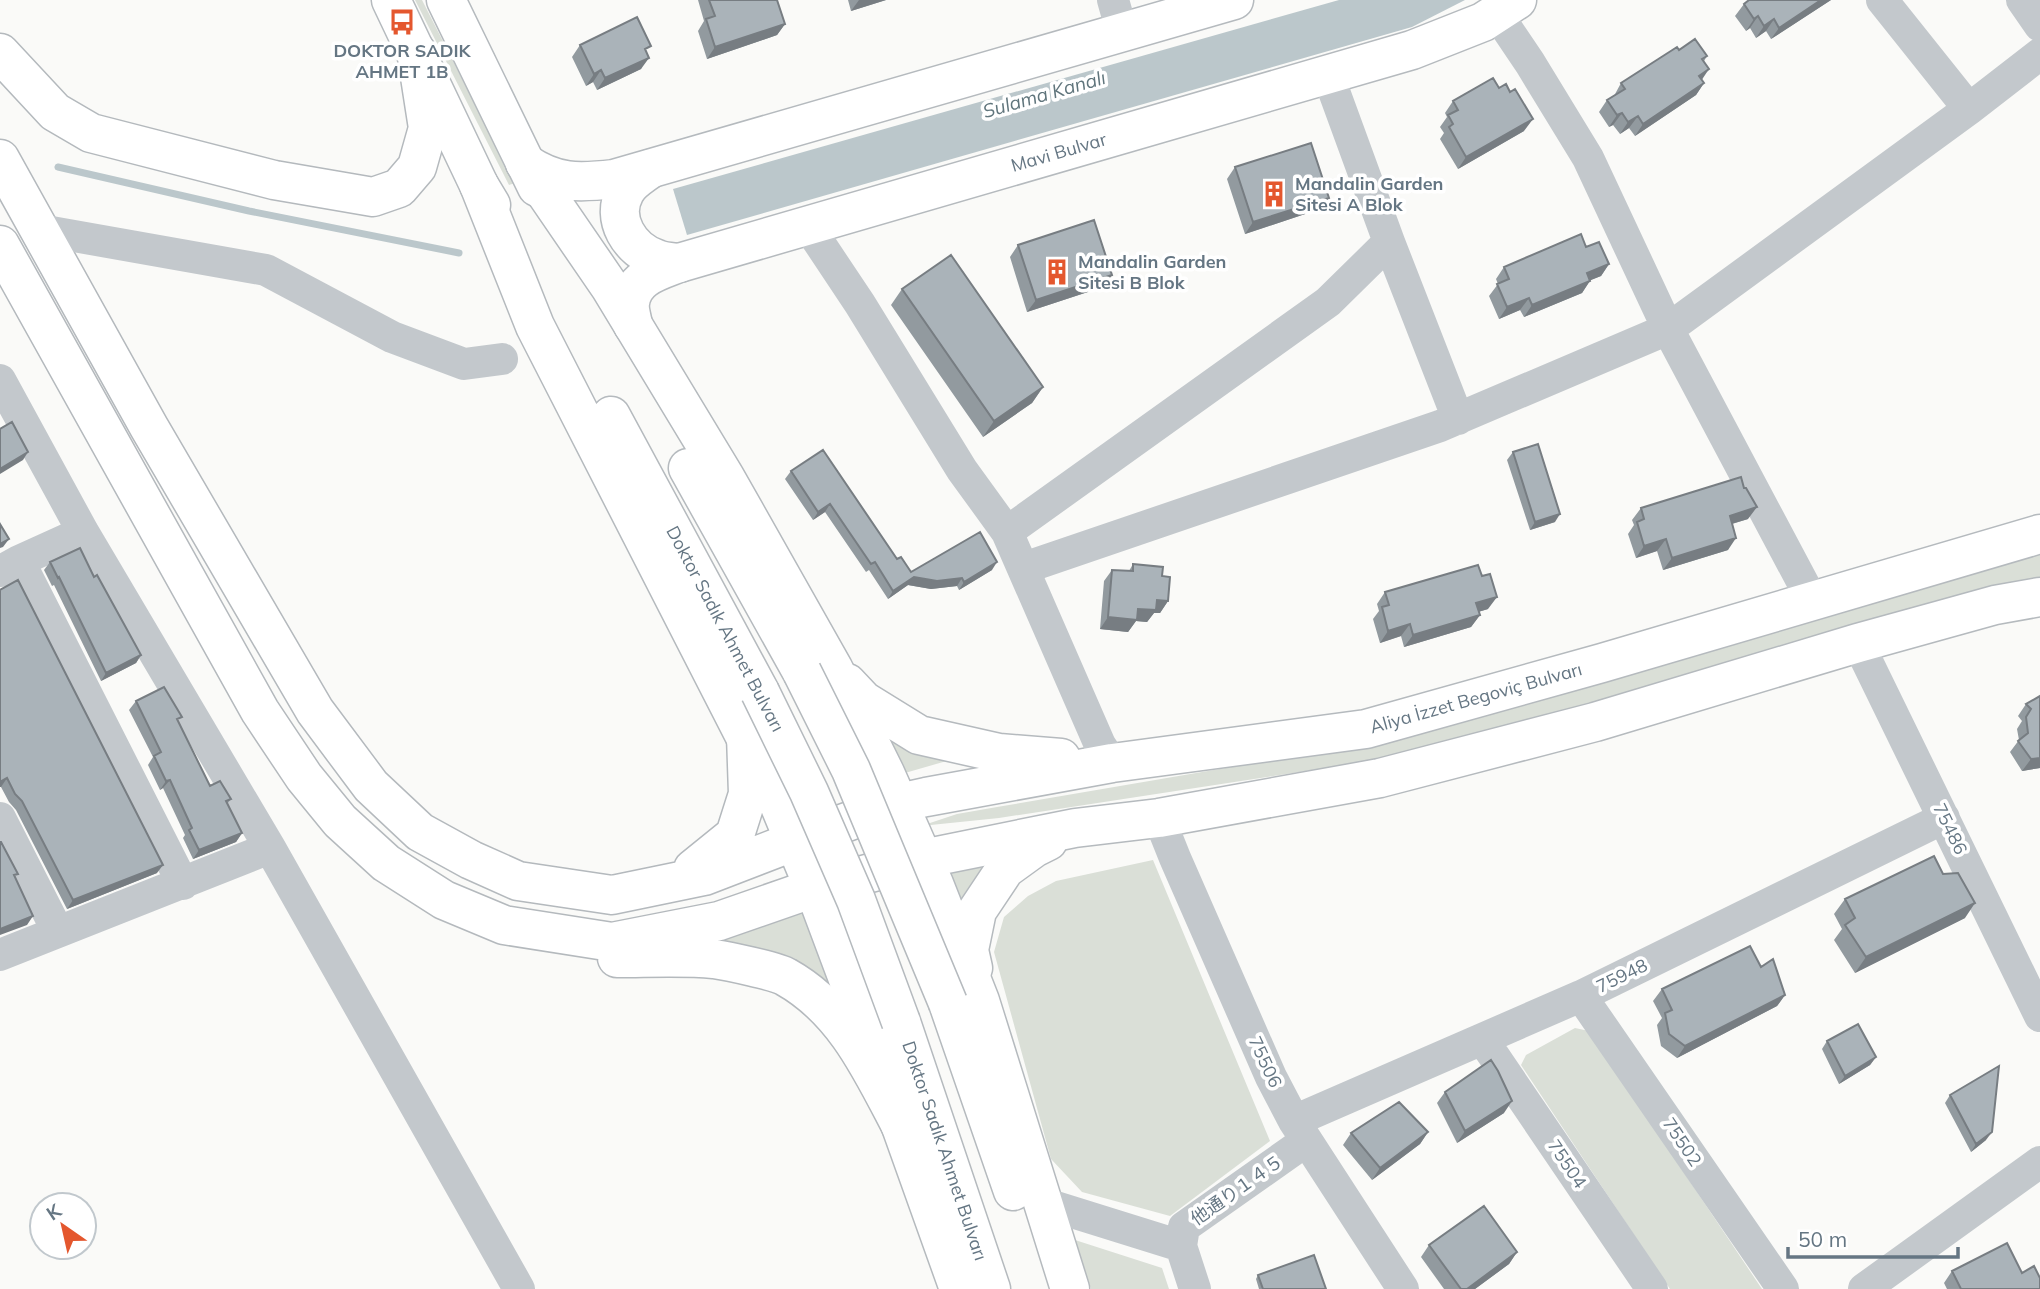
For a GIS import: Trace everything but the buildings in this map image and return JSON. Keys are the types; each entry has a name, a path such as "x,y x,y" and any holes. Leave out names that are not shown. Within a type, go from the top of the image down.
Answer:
{"main road":[{"name":"Doktor Sadık Ahmet Bulvarı","path":"391,0 479,185 558,317 745,710 809,792 856,900 901,1022 991,1289"},
{"path":"446,0 590,298 708,502 818,661 864,701 919,735 999,753 1112,762"},
{"path":"525,163 540,173 573,182 614,179 1118,16 1234,0"},
{"name":"Mavi Bulvar","path":"633,325 630,304 634,289 648,275 679,263 1412,50 1507,7"},
{"path":"0,53 55,112 91,133 274,180 373,197 399,188 417,167 428,128 416,51"},
{"name":"Aliya İzzet Begoviç Bulvarı","path":"0,159 149,427 308,700 372,786 420,832 471,860 518,881 611,895 705,876 899,803 1112,762 1366,729 1602,663 2040,534"},
{"path":"525,163 610,287 725,477 818,661 899,803 962,955 964,1002 1045,1289"},
{"path":"650,169 624,193 619,215 622,226 628,238 646,254 666,262 679,263"},
{"path":"0,245 260,711 304,778 340,821 386,863 444,900 504,925 613,958 714,959 784,976 814,996 840,1021 861,1051 902,1128"},
{"path":"504,925 612,942 719,921 814,888 922,859 1075,828 1159,818 1380,778 1595,722 1857,643 1995,605 2040,597"},
{"path":"745,710 743,719 772,735 788,736 804,731 818,720 829,703 832,686 829,669 818,661"},
{"path":"818,661 851,770 964,1002 1043,1203 1070,1289"},
{"path":"745,710 854,995 959,1289"},
{"path":"674,882 735,835 748,794 745,710"},
{"path":"964,1002 969,950 977,911 1005,869 1034,848 1075,828"},
{"path":"854,995 851,971 856,946 874,924 887,917 905,914 922,916 947,934 962,955"}],"street":[{"path":"1882,0 1969,108"},
{"path":"2022,0 2040,26"},
{"path":"1507,7 1530,63 1588,158 1668,329 1812,600"},
{"path":"1024,568 1458,419 1668,329 2040,54"},
{"path":"1328,75 1458,419"},
{"path":"808,226 860,304 962,470 1007,532 1100,745 1112,762"},
{"path":"40,230 266,270 392,337 452,360 464,364 502,359"},
{"path":"1007,532 1328,302 1389,242"},
{"path":"4,396 271,848 519,1289"},
{"path":"83,532 10,566 183,884"},
{"name":"75486","path":"1857,643 2040,1016"},
{"path":"0,818 58,932"},
{"name":"75506","path":"1159,818 1265,1065 1300,1131 1403,1289"},
{"name":"75948","path":"1300,1131 1944,818"},
{"path":"0,955 271,848"},
{"name":"75502","path":"1581,996 1783,1289"},
{"name":"75504","path":"1483,1040 1652,1289"},
{"name":"他通り１４５","path":"1181,1246 1184,1227 1300,1131"},
{"path":"1878,1285 2040,1162"},
{"path":"1043,1203 1181,1246 1195,1289"}],"shaded area":[{"path":"415,0 422,0 515,183 509,185"},
{"path":"2040,551 2040,579 1612,698 1371,761 999,818 921,826 957,814 1366,744"},
{"path":"865,713 950,760 898,775"},
{"path":"1153,860 1270,1141 1170,1216 1082,1192 1051,1159 994,952 1004,917 1028,896 1056,881"},
{"path":"1002,863 964,919 942,873"},
{"path":"806,911 832,985 782,960 712,943"},
{"path":"1575,1028 1589,1031 1762,1289 1670,1289 1521,1065 1526,1055"},
{"path":"1075,1240 1162,1268 1169,1289 1091,1289"}],"water":[{"name":"Sulama Kanalı","path":"1339,0 1465,0 1412,27 687,235 673,189"}],"waterway":[{"path":"58,167 249,211 459,253"}],"place":[{"name":"DOKTOR SADIK AHMET 1B","path":"402,22"},
{"name":"Mandalin Garden Sitesi A Blok","path":"1274,194"},
{"name":"Mandalin Garden Sitesi B Blok","path":"1057,272"}]}
